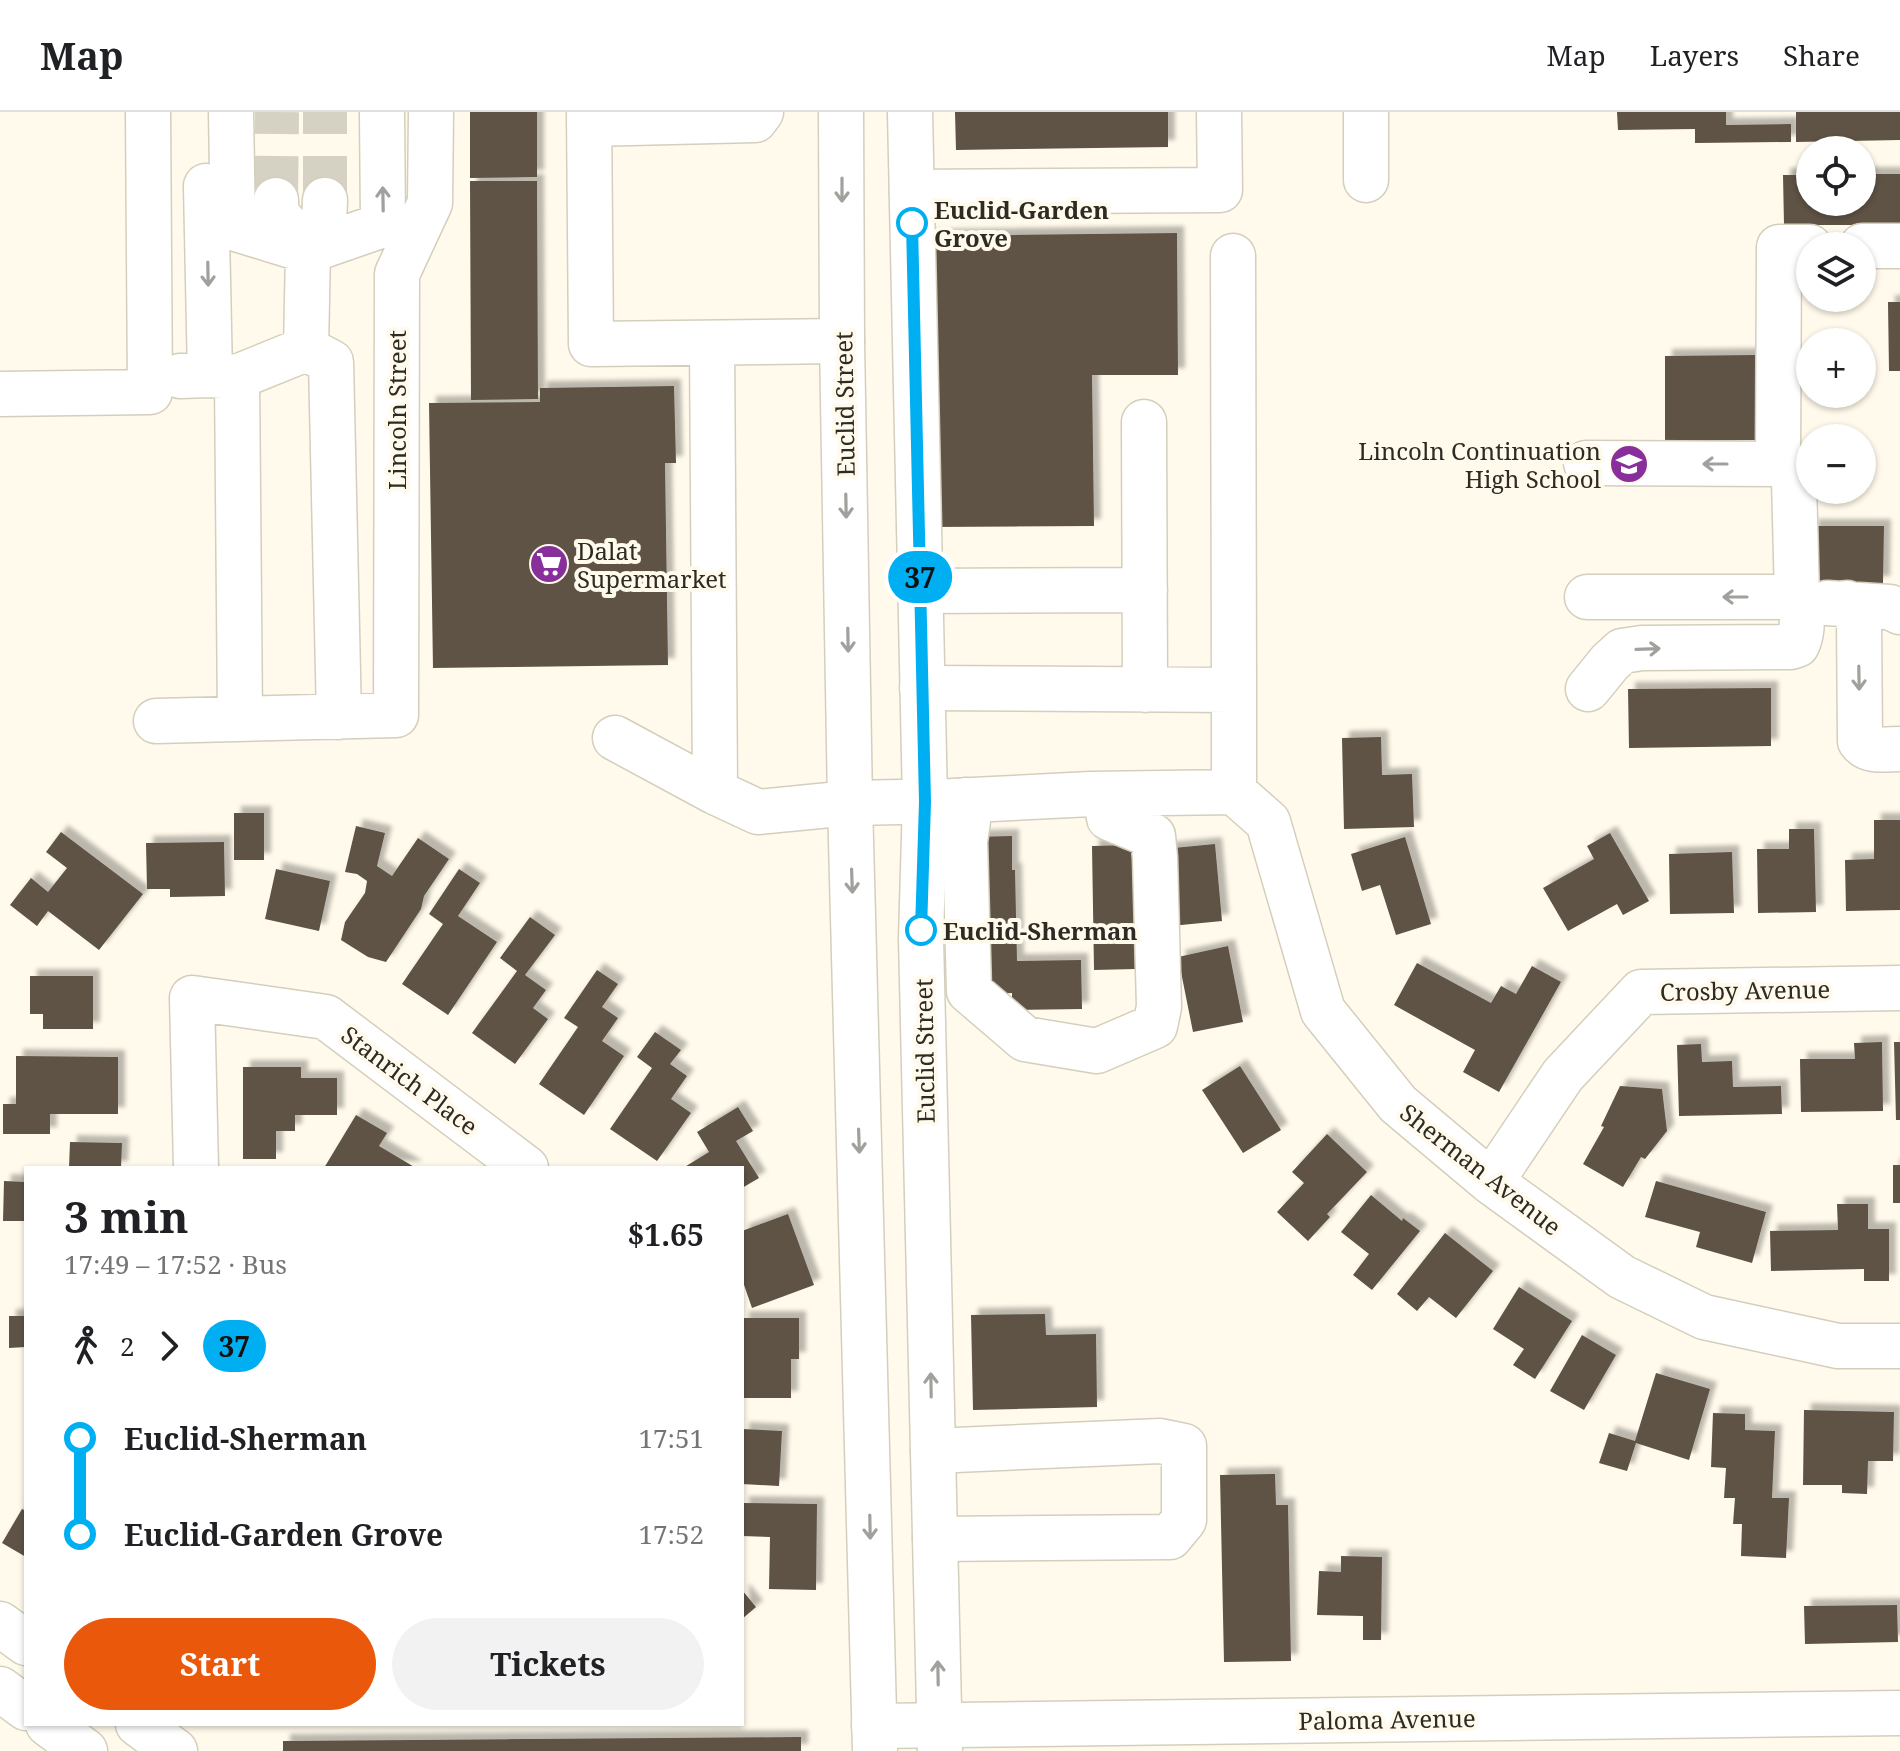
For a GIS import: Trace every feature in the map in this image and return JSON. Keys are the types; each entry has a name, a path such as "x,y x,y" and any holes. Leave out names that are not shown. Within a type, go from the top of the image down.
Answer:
{"street":[{"path":"0,394 150,392 148,112"},
{"path":"204,112 224,376 240,719"},
{"path":"231,112 233,228 308,251 383,225 382,112"},
{"name":"Lincoln Street","path":"339,717 396,715 397,274 430,203 431,112"},
{"path":"761,112 755,120 589,118 591,344 842,341"},
{"name":"Euclid Street","path":"841,112 850,803 875,1739"},
{"name":"Euclid Street","path":"910,112 922,688 946,801 921,938 940,1738"},
{"path":"912,192 1220,190 1219,112"},
{"path":"1366,112 1366,180"},
{"path":"276,200 276,213 308,251"},
{"path":"306,349 308,251 324,224 325,200"},
{"path":"1876,246 1900,246"},
{"path":"1778,464 1779,247 1796,247"},
{"path":"615,738 758,812 850,803 1234,792 1233,256"},
{"path":"712,343 715,792"},
{"path":"150,377 224,376 306,349 331,362 339,717 156,721"},
{"path":"1144,422 1145,690"},
{"path":"1586,463 1778,464 1791,473 1794,480 1800,638 1797,645 1791,647 1642,648 1622,651 1588,689"},
{"path":"920,591 1145,590"},
{"path":"1587,597 1847,603 1890,607 1900,612"},
{"path":"1847,603 1859,620 1860,741 1868,748 1900,749"},
{"path":"922,688 1234,690"},
{"name":"Sherman Avenue","path":"1234,792 1268,822 1323,1011 1398,1104 1491,1182 1622,1277 1704,1317 1838,1346 1900,1346"},
{"path":"946,801 968,821 965,841 969,991 1025,1039 1097,1051 1155,1026 1159,1007 1153,836 1109,818 1106,794"},
{"name":"Crosby Avenue","path":"1491,1182 1563,1075 1641,992 1900,988"},
{"name":"Stanrich Place","path":"196,1166 192,998 326,1017 523,1166"},
{"path":"933,1451 1160,1441 1184,1446 1184,1520 1170,1537 935,1539"},
{"path":"0,1624 24,1642"},
{"path":"0,1689 24,1707"},
{"name":"Paloma Avenue","path":"875,1739 1264,1736 1900,1713"},
{"path":"141,1726 175,1751"}],"building":[{"path":"470,112 537,112 537,177 470,178"},
{"path":"955,112 1168,112 1168,147 956,150"},
{"path":"1617,112 1726,112 1726,125 1791,124 1791,142 1695,143 1695,129 1618,130"},
{"path":"1796,112 1900,112 1900,140 1876,140 1876,136 1796,136"},
{"path":"1876,174 1900,174 1900,225 1784,225 1783,175 1796,175 1796,216 1876,216"},
{"path":"470,181 537,181 538,399 471,400"},
{"path":"1177,233 1178,375 1092,375 1094,526 929,527 926,236"},
{"path":"1888,302 1900,302 1900,371 1889,371"},
{"path":"1756,355 1757,440 1665,441 1665,356"},
{"name":"Dalat Supermarket","path":"674,386 676,463 665,463 668,665 433,668 429,403 540,402 540,388"},
{"path":"1811,526 1884,526 1883,583 1811,583"},
{"path":"1771,688 1771,746 1629,748 1628,689"},
{"path":"1381,737 1382,775 1412,774 1414,827 1344,829 1342,738"},
{"path":"234,813 264,813 264,860 234,860"},
{"path":"1874,820 1900,820 1900,910 1846,911 1845,860 1874,859"},
{"path":"356,826 385,833 377,866 392,876 418,838 449,859 386,962 368,957 341,940 345,922 365,893 367,881 357,874 345,872"},
{"path":"1789,829 1814,829 1816,912 1758,913 1757,849 1789,849"},
{"path":"61,832 143,894 99,950 48,911 37,926 10,905 31,878 48,892 67,868 46,852"},
{"path":"1610,833 1649,901 1623,915 1617,904 1568,931 1543,888 1594,859 1587,846"},
{"path":"1012,836 1017,961 1081,960 1082,1009 1012,1010 1012,993 992,994 992,971 970,972 972,837"},
{"path":"1405,837 1431,924 1396,935 1380,885 1362,891 1351,854"},
{"path":"224,842 225,896 170,897 170,889 147,889 146,843"},
{"path":"1215,844 1222,921 1171,926 1163,849"},
{"path":"1132,845 1135,969 1094,970 1092,846"},
{"path":"1732,852 1734,913 1670,914 1669,854"},
{"path":"276,869 330,881 319,931 265,919"},
{"path":"459,869 480,883 458,916 497,942 448,1015 402,984 443,924 429,914"},
{"path":"530,917 555,935 525,975 546,990 533,1008 548,1019 515,1064 472,1033 517,971 500,958"},
{"path":"1228,946 1243,1022 1193,1032 1178,957"},
{"path":"1417,963 1491,1003 1501,986 1516,994 1532,966 1561,982 1499,1092 1463,1072 1475,1050 1394,1005"},
{"path":"597,970 618,984 602,1007 618,1018 602,1041 624,1056 584,1115 539,1084 578,1027 564,1018"},
{"path":"30,976 93,976 93,1029 43,1029 43,1014 30,1014"},
{"path":"655,1032 681,1050 670,1064 687,1076 671,1099 691,1113 657,1161 610,1129 652,1068 637,1057"},
{"path":"1882,1042 1883,1111 1801,1112 1800,1059 1855,1059 1854,1043"},
{"path":"1894,1042 1900,1042 1900,1120 1896,1120"},
{"path":"1701,1044 1702,1062 1732,1061 1733,1087 1781,1086 1782,1114 1679,1116 1677,1045"},
{"path":"16,1056 118,1057 118,1114 50,1114 50,1134 3,1134 3,1104 16,1104"},
{"path":"1240,1066 1281,1130 1243,1153 1202,1090"},
{"path":"243,1067 301,1067 301,1078 337,1078 337,1115 295,1115 295,1131 276,1131 276,1159 243,1159"},
{"path":"1620,1086 1662,1089 1667,1131 1645,1159 1641,1157 1623,1187 1583,1164 1604,1127 1601,1126"},
{"path":"738,1107 753,1131 736,1141 759,1178 744,1187 744,1166 686,1166 709,1152 697,1132"},
{"path":"356,1115 387,1133 379,1146 413,1166 325,1166"},
{"path":"1327,1134 1367,1172 1327,1214 1330,1217 1308,1241 1277,1212 1304,1183 1292,1172"},
{"path":"70,1142 122,1143 121,1166 69,1166"},
{"path":"1893,1165 1900,1165 1900,1203 1893,1203"},
{"path":"4,1181 24,1182 24,1221 3,1221"},
{"path":"1656,1181 1766,1212 1752,1263 1696,1247 1700,1232 1645,1217"},
{"path":"1371,1195 1402,1221 1403,1218 1420,1231 1372,1290 1353,1275 1369,1254 1341,1232"},
{"path":"1837,1204 1868,1204 1868,1229 1889,1229 1889,1281 1864,1281 1864,1269 1771,1271 1770,1231 1838,1230"},
{"path":"788,1214 814,1285 752,1308 744,1285 744,1230"},
{"path":"1445,1233 1493,1271 1456,1318 1429,1297 1417,1311 1397,1294"},
{"path":"1519,1287 1572,1321 1535,1379 1513,1365 1524,1349 1493,1329"},
{"path":"1045,1314 1046,1335 1096,1334 1097,1407 973,1410 971,1315"},
{"path":"9,1316 24,1316 24,1347 9,1348"},
{"path":"744,1318 799,1318 799,1359 791,1359 791,1398 744,1398"},
{"path":"1582,1335 1616,1355 1584,1410 1550,1391"},
{"path":"1656,1373 1710,1389 1689,1460 1636,1443 1627,1471 1599,1463 1609,1433 1635,1441"},
{"path":"1804,1410 1894,1412 1893,1461 1868,1461 1867,1494 1842,1493 1842,1485 1803,1485"},
{"path":"1713,1413 1745,1414 1745,1430 1775,1431 1772,1498 1789,1498 1786,1558 1741,1556 1742,1524 1733,1524 1735,1498 1724,1498 1726,1468 1711,1467"},
{"path":"744,1429 782,1431 779,1486 744,1484"},
{"path":"1275,1474 1276,1505 1288,1505 1291,1661 1224,1662 1220,1475"},
{"path":"744,1503 817,1504 816,1590 769,1589 770,1537 744,1536"},
{"path":"22,1509 24,1510 24,1556 2,1543"},
{"path":"1341,1556 1382,1557 1381,1640 1363,1640 1363,1616 1317,1615 1319,1571 1341,1572"},
{"path":"744,1592 756,1607 744,1617"},
{"path":"1897,1605 1898,1642 1805,1644 1804,1606"},
{"path":"801,1737 801,1751 283,1751 283,1741"}],"tunnel":[{"path":"276,200 277,112"},
{"path":"325,112 325,200"}],"bus line":[{"name":"37","path":"912,223 925,802 921,930"}],"place":[{"name":"Euclid-Garden Grove","path":"912,223"},
{"name":"Lincoln Continuation High School","path":"1629,464"},
{"name":"Dalat Supermarket","path":"549,564"},
{"name":"Euclid-Sherman","path":"921,930"}]}
